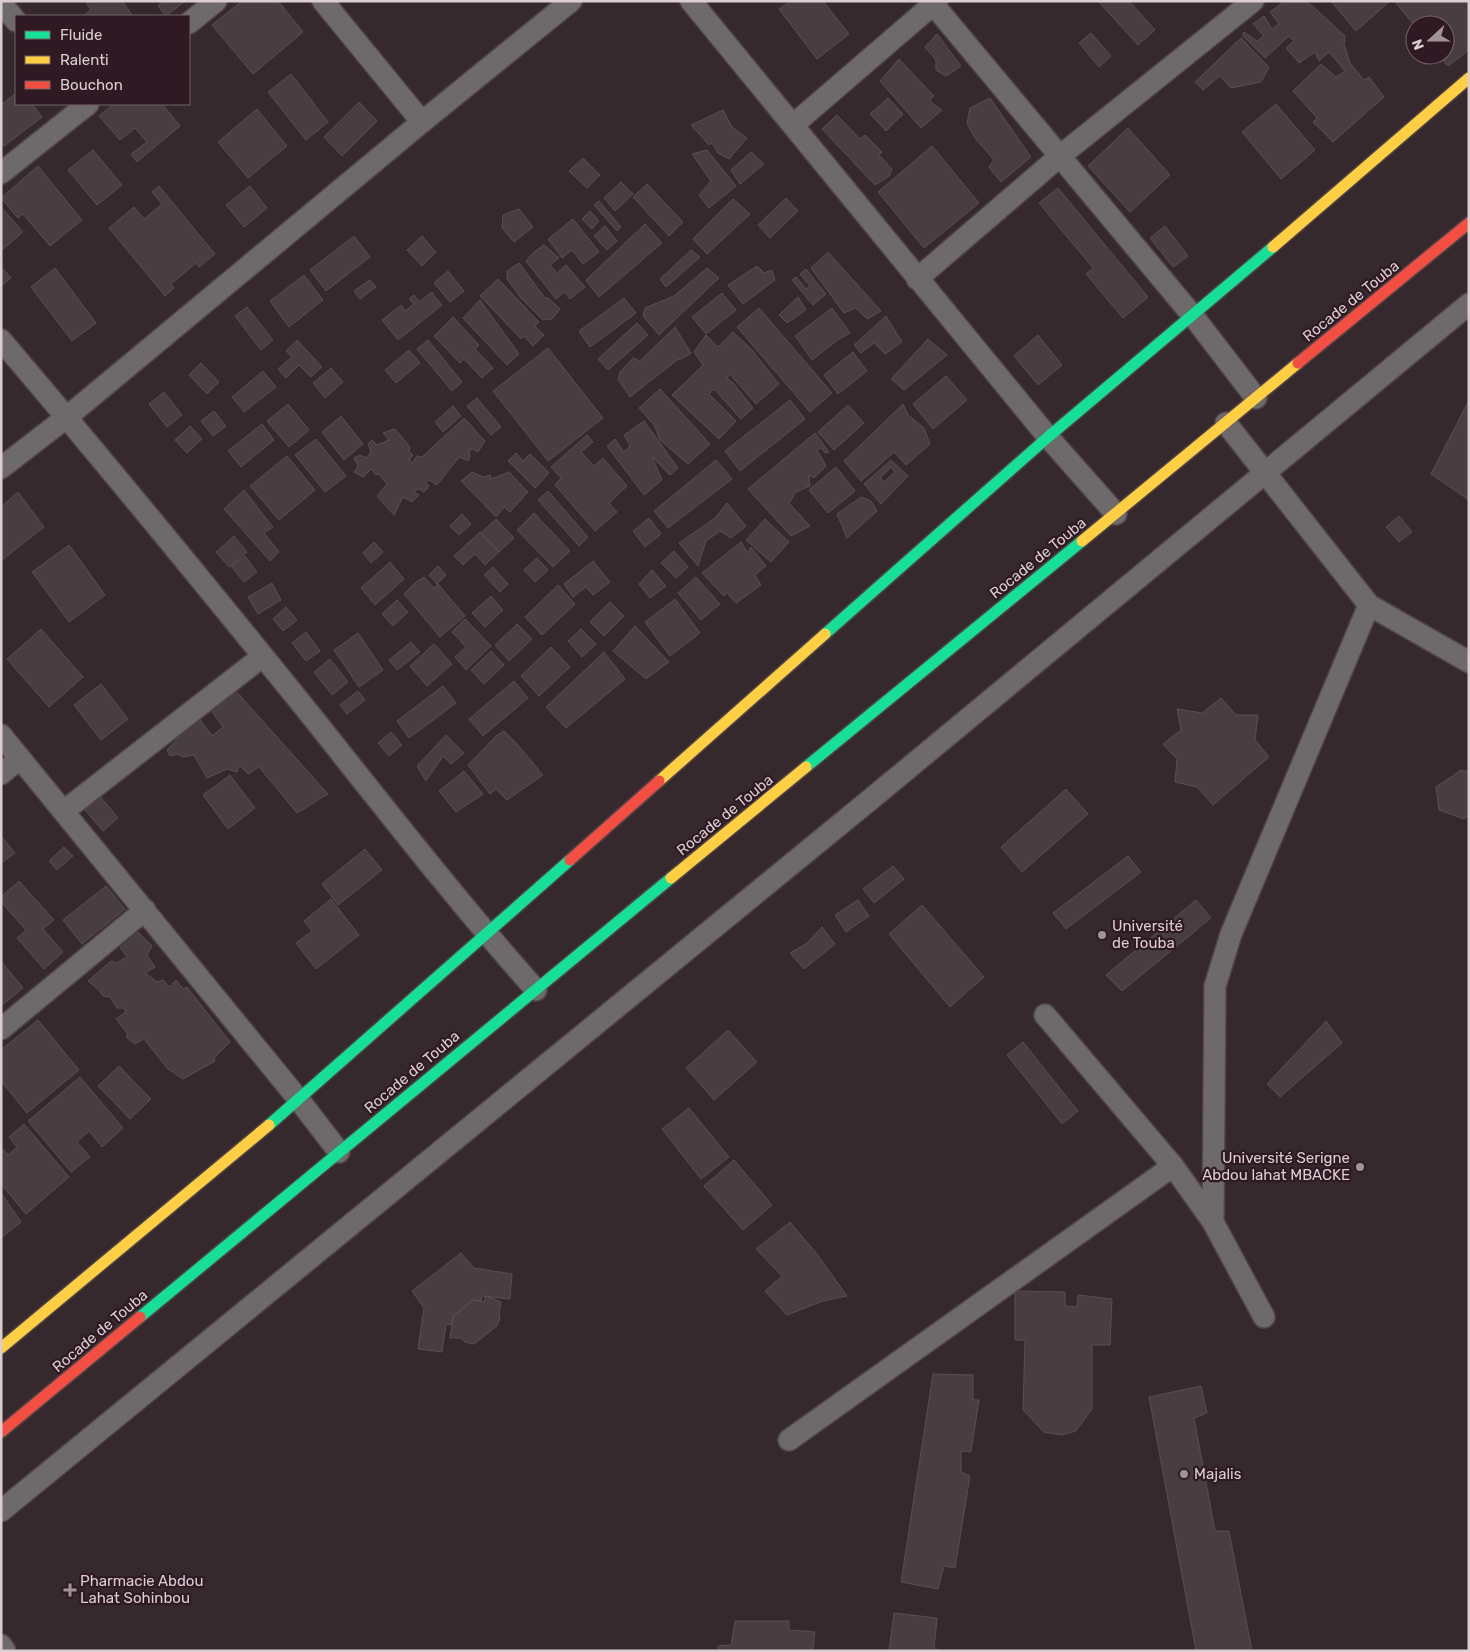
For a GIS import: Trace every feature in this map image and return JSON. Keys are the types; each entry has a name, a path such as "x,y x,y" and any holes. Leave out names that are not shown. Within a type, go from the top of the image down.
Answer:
{"street":[{"path":"190,22 216,1"},
{"path":"323,1 422,122"},
{"path":"1,468 67,417 422,122 571,1"},
{"path":"691,1 917,279 1048,437 1116,514"},
{"path":"917,279 1060,156 1253,1"},
{"path":"1,3 15,19"},
{"path":"793,125 935,3 1193,316 1256,398"},
{"path":"1,1348 299,1100 1048,437 1193,316 1469,78"},
{"path":"1,173 86,105"},
{"name":"Rocade de Touba","path":"1,1432 338,1152 1469,223"},
{"path":"1,1511 871,799 1469,304"},
{"path":"1,340 67,417 263,656 486,934 536,990"},
{"path":"1226,423 1369,605 1469,662"},
{"path":"1213,1222 1215,986 1231,934 1369,605"},
{"path":"64,811 263,656"},
{"path":"1,736 299,1100 338,1152"},
{"path":"1,774 20,758"},
{"path":"1,1029 145,910"},
{"path":"1045,1015 1173,1166 1213,1222 1264,1317"},
{"path":"789,1440 1173,1166"},
{"path":"1,1645 5,1651"}],"building":[{"path":"85,1 122,1 132,15 84,15 91,10"},
{"path":"162,1 185,1 167,15 158,6"},
{"path":"242,1 278,1 303,32 253,74 212,25"},
{"path":"790,1 823,1 849,34 817,59 779,9"},
{"path":"1098,1 1129,1 1155,30 1138,45"},
{"path":"1285,1 1307,1 1345,36 1344,44 1350,63 1364,80 1369,77 1384,97 1333,142 1313,122 1317,118 1293,91 1321,64 1336,77 1345,71 1329,52 1319,61 1315,52 1299,63 1286,48 1294,41 1289,36 1265,58 1242,35 1244,32 1257,41 1264,36 1253,24 1264,16 1272,29 1279,24 1270,12"},
{"path":"1331,1 1390,1 1356,31"},
{"path":"1398,1 1469,1 1469,50 1455,61 1455,15 1406,15 1396,3"},
{"path":"1091,33 1111,56 1099,67 1079,43"},
{"path":"937,34 961,66 946,76 936,70 936,60 925,47"},
{"path":"1241,38 1269,67 1261,82 1231,88 1220,76 1203,90 1195,82"},
{"path":"899,59 934,96 930,100 933,104 942,110 921,128 880,81"},
{"path":"291,74 328,122 306,140 268,92"},
{"path":"15,94 15,105 33,105 42,117 4,146 1,142 1,105"},
{"path":"888,98 903,114 886,131 870,114"},
{"path":"990,98 1031,157 1001,182 989,167 994,160 975,138 967,123 970,108"},
{"path":"359,102 377,121 342,156 324,137"},
{"path":"1276,104 1315,150 1281,179 1242,132"},
{"path":"113,105 163,105 180,126 137,162 131,154 147,142 135,128 120,140 99,116"},
{"path":"257,109 287,146 248,178 218,142"},
{"path":"723,110 732,127 747,138 729,159 718,153 712,143 709,145 691,125"},
{"path":"837,115 860,139 865,135 882,152 879,155 892,169 889,176 875,185 822,129"},
{"path":"1128,128 1170,175 1130,212 1088,166"},
{"path":"932,146 979,203 924,248 878,192"},
{"path":"93,150 122,185 97,205 68,170"},
{"path":"707,150 736,186 709,208 699,195 711,181 692,154"},
{"path":"751,152 764,164 740,184 731,170"},
{"path":"583,158 600,175 587,188 569,171"},
{"path":"38,166 82,220 50,246 23,214 18,218 1,198"},
{"path":"621,182 633,194 615,211 604,198"},
{"path":"647,184 683,222 669,236 633,197"},
{"path":"159,186 215,254 199,267 196,263 171,284 174,288 165,296 109,228 134,207 144,219 162,204 152,192"},
{"path":"250,186 267,208 244,227 226,205"},
{"path":"1058,188 1148,297 1123,318 1086,274 1093,268 1039,203"},
{"path":"786,198 798,211 770,238 758,225"},
{"path":"733,199 750,214 707,254 693,239"},
{"path":"599,201 621,227 617,231 594,205"},
{"path":"1,207 23,232 1,251"},
{"path":"519,209 533,227 514,242 502,228 503,215"},
{"path":"590,211 599,221 592,229 582,219"},
{"path":"573,219 599,252 583,264 572,250 562,258 548,239"},
{"path":"645,224 662,243 599,297 586,280"},
{"path":"605,226 617,241 607,250 594,236"},
{"path":"1165,226 1188,256 1173,267 1150,238"},
{"path":"354,236 370,257 326,291 310,270"},
{"path":"422,236 436,252 422,266 407,250"},
{"path":"544,245 559,258 550,265 557,273 566,265 585,287 570,299 564,292 556,299 526,261"},
{"path":"691,250 700,257 666,287 660,279"},
{"path":"828,252 881,311 867,319 856,308 844,313 811,268"},
{"path":"519,263 545,298 548,298 560,309 552,319 543,320 521,298 507,279 507,271"},
{"path":"757,266 764,273 772,270 775,280 743,304 728,285"},
{"path":"1,267 11,278 1,286"},
{"path":"55,268 96,323 72,341 31,287"},
{"path":"707,268 719,278 659,335 643,316 645,308 674,296"},
{"path":"806,269 826,294 813,305 792,280 796,277 806,289 810,286 800,274"},
{"path":"448,271 464,291 450,302 434,283"},
{"path":"304,275 323,300 289,327 270,301"},
{"path":"498,279 539,322 535,326 544,335 533,346 524,336 521,339 480,296"},
{"path":"370,280 376,287 360,299 354,291"},
{"path":"432,292 442,305 398,340 382,320 401,305 405,311 414,304 409,299 414,295 419,302"},
{"path":"722,293 736,310 706,334 692,317"},
{"path":"798,297 806,310 787,323 779,315"},
{"path":"624,298 636,313 590,347 579,331"},
{"path":"480,300 519,354 507,365 463,318"},
{"path":"247,307 273,340 261,350 235,316"},
{"path":"759,308 832,393 810,412 737,327"},
{"path":"832,308 850,333 812,360 795,336"},
{"path":"886,316 902,342 885,354 874,343 861,353 854,345"},
{"path":"453,317 479,345 475,349 493,368 482,378 464,359 460,363 434,336"},
{"path":"637,323 648,335 608,370 598,359"},
{"path":"675,327 691,353 677,360 630,397 618,379 620,372 633,358 640,361"},
{"path":"733,332 752,350 779,384 756,404 730,374 727,378 753,408 741,419 714,389 709,394 736,421 719,439 672,395 703,365 694,352 706,335 718,347"},
{"path":"1038,335 1062,365 1038,385 1014,356"},
{"path":"928,339 947,355 904,390 891,379"},
{"path":"297,340 322,367 311,377 299,365 286,378 278,369 292,357 286,351"},
{"path":"428,340 462,382 452,391 417,349"},
{"path":"548,348 603,418 548,461 493,391"},
{"path":"409,350 420,363 396,383 385,370"},
{"path":"853,352 867,371 838,394 824,375"},
{"path":"201,363 219,382 207,394 189,375"},
{"path":"331,368 343,382 325,398 313,383"},
{"path":"263,371 276,387 244,412 232,397"},
{"path":"946,376 967,400 933,429 913,404"},
{"path":"660,389 710,444 688,464 660,440 654,425 639,408"},
{"path":"164,392 182,415 167,427 149,404"},
{"path":"477,398 501,427 491,435 467,406"},
{"path":"790,400 805,419 740,471 725,451"},
{"path":"1469,400 1469,500 1431,474"},
{"path":"288,404 309,430 289,447 267,421"},
{"path":"903,404 908,415 924,428 930,444 906,465 894,452 861,481 844,461"},
{"path":"848,405 864,423 834,450 818,432"},
{"path":"453,406 461,416 443,432 435,422"},
{"path":"214,411 226,426 213,436 201,421"},
{"path":"341,416 363,444 344,460 322,432"},
{"path":"464,418 485,441 478,452 473,449 469,451 470,457 468,461 459,457 437,485 429,480 426,483 429,486 424,492 419,489 413,491 419,495 412,502 403,497 394,515 377,496 387,484 379,474 376,475 371,469 363,477 354,472 358,466 354,458 360,455 367,458 371,451 368,444 372,440 377,445 389,440 383,433 395,429 410,447 409,452 413,455 409,460 412,463 417,456 422,457"},
{"path":"644,421 678,468 670,475 652,457 662,480 644,495 607,446 615,439 624,452 630,446 624,435"},
{"path":"262,424 274,440 241,467 228,451"},
{"path":"190,426 202,439 187,453 175,440"},
{"path":"815,433 829,452 825,453 821,448 817,450 826,466 814,478 809,475 810,486 796,492 789,503 810,526 791,536 748,489"},
{"path":"587,435 593,442 581,452 594,466 603,458 627,486 609,503 617,512 595,531 555,485 561,478 551,467"},
{"path":"316,439 346,476 325,492 295,455"},
{"path":"516,453 523,461 530,454 549,473 535,488 508,461"},
{"path":"287,456 315,490 279,520 250,486"},
{"path":"716,460 732,479 668,528 654,511"},
{"path":"891,460 908,476 881,504 864,484","holes":["891,467 895,472 884,482 880,478"]},
{"path":"836,467 855,491 828,513 809,490"},
{"path":"472,472 483,477 490,475 491,479 509,472 528,492 510,512 504,507 496,517 461,481"},
{"path":"244,490 273,527 264,533 279,552 270,561 224,509"},
{"path":"548,491 588,537 579,546 538,500"},
{"path":"18,492 44,527 2,560 1,507"},
{"path":"861,497 871,501 877,511 847,538 837,514"},
{"path":"727,503 746,526 731,538 720,531 706,541 698,566 679,543 715,518"},
{"path":"534,513 570,551 553,567 517,530"},
{"path":"462,514 471,524 459,535 450,526"},
{"path":"1399,516 1412,532 1399,542 1386,527"},
{"path":"649,518 661,534 645,547 633,531"},
{"path":"496,519 514,538 499,552 481,533"},
{"path":"765,519 789,542 771,562 746,540"},
{"path":"480,532 499,552 485,565 475,554 463,565 454,556"},
{"path":"234,536 247,552 229,567 216,552"},
{"path":"374,542 383,552 371,563 363,553"},
{"path":"741,542 748,553 751,547 766,566 755,575 761,585 736,603 727,593 724,596 702,573"},
{"path":"69,545 105,595 69,622 32,572"},
{"path":"674,551 688,567 676,578 661,563"},
{"path":"245,556 257,572 244,582 231,566"},
{"path":"537,558 548,570 535,582 524,570"},
{"path":"593,561 610,582 593,595 586,587 573,597 564,584"},
{"path":"390,562 404,579 375,605 361,588"},
{"path":"438,566 446,575 437,584 429,575"},
{"path":"493,567 508,584 500,592 484,575"},
{"path":"652,570 666,586 650,598 639,584"},
{"path":"424,577 434,588 438,584 465,616 440,637 404,594"},
{"path":"696,577 720,604 701,620 678,593"},
{"path":"272,583 281,600 258,614 248,597"},
{"path":"558,585 575,604 542,635 525,617"},
{"path":"491,596 503,610 485,627 472,613"},
{"path":"675,599 700,633 670,656 645,622"},
{"path":"397,600 408,612 393,626 382,614"},
{"path":"610,602 624,616 604,636 590,622"},
{"path":"286,607 297,620 283,631 273,619"},
{"path":"465,619 491,646 466,670 455,657 466,647 452,632"},
{"path":"517,624 532,639 509,661 495,645"},
{"path":"635,626 669,662 646,679 613,651"},
{"path":"41,629 83,677 49,707 7,659"},
{"path":"581,629 596,644 582,657 568,641"},
{"path":"306,632 320,651 306,661 292,643"},
{"path":"358,633 383,670 359,687 334,650"},
{"path":"411,642 420,652 397,670 389,660"},
{"path":"434,644 452,664 427,686 410,666"},
{"path":"551,647 570,667 539,696 521,676"},
{"path":"491,651 504,665 484,684 471,670"},
{"path":"604,652 625,679 566,728 546,707"},
{"path":"330,659 348,682 332,695 314,672"},
{"path":"514,681 528,698 483,736 469,719"},
{"path":"101,684 128,719 101,740 74,705"},
{"path":"443,686 456,703 409,738 397,721"},
{"path":"234,689 328,794 297,813 259,767 248,774 239,765 237,772 227,769 207,778 194,755 183,757 178,754 170,756 167,750 198,717 212,736 223,727 211,710"},
{"path":"358,691 365,700 347,714 340,705"},
{"path":"1221,698 1236,715 1258,715 1255,740 1269,757 1213,805 1197,787 1175,782 1177,759 1163,744 1181,730 1177,709 1202,713"},
{"path":"504,731 543,775 507,800 496,789 490,794 468,765 496,736"},
{"path":"391,732 402,745 389,756 378,743"},
{"path":"446,735 464,753 451,764 443,756 426,781 417,766"},
{"path":"1461,770 1469,772 1469,816 1464,819 1439,810 1436,787"},
{"path":"464,771 483,794 456,812 439,791"},
{"path":"230,775 255,808 228,829 203,795"},
{"path":"1066,789 1088,814 1022,872 1001,847"},
{"path":"100,796 118,818 103,831 85,810"},
{"path":"1,836 15,853 1,863"},
{"path":"64,847 73,856 57,870 49,861"},
{"path":"365,849 382,870 338,905 322,884"},
{"path":"1128,856 1141,872 1066,929 1053,913"},
{"path":"893,866 904,879 874,903 863,889"},
{"path":"19,881 54,920 43,929 63,952 44,969 17,938 26,930 1,902 1,897"},
{"path":"106,886 125,909 82,944 63,920"},
{"path":"331,899 359,935 316,969 296,943 312,931 304,921"},
{"path":"858,900 869,916 846,932 835,915"},
{"path":"1196,900 1211,918 1122,991 1106,975"},
{"path":"922,905 984,977 950,1007 889,934"},
{"path":"822,927 835,944 804,969 790,953 806,944"},
{"path":"138,932 152,946 147,955 155,967 145,973 157,982 163,980 170,987 176,980 183,989 187,987 230,1042 214,1058 215,1061 183,1079 168,1069 144,1039 135,1044 127,1038 127,1033 116,1019 126,1012 124,1008 117,1008 110,997 103,996 88,981 111,961 116,963 127,957 120,948"},
{"path":"1,961 23,988 1,1006"},
{"path":"38,1020 79,1070 27,1113 1,1081 1,1050"},
{"path":"1326,1021 1342,1043 1280,1097 1267,1084"},
{"path":"728,1030 757,1062 714,1100 686,1068"},
{"path":"1023,1042 1078,1111 1062,1124 1007,1055"},
{"path":"119,1066 151,1099 130,1119 98,1086"},
{"path":"80,1077 123,1128 102,1147 89,1131 77,1142 90,1157 71,1172 28,1121"},
{"path":"689,1108 729,1157 701,1179 662,1129"},
{"path":"24,1124 69,1177 26,1214 1,1184 1,1147 8,1155 17,1147 9,1137"},
{"path":"734,1160 772,1205 743,1230 704,1186"},
{"path":"1,1193 21,1222 1,1238"},
{"path":"790,1222 817,1254 847,1296 823,1301 787,1315 765,1291 782,1276 756,1249"},
{"path":"461,1253 474,1268 512,1274 510,1299 482,1296 481,1301 473,1300 453,1316 452,1324 446,1325 442,1352 418,1349 424,1308 412,1291"},
{"path":"1015,1291 1065,1292 1065,1306 1077,1307 1078,1295 1112,1299 1110,1345 1092,1345 1092,1409 1076,1431 1062,1435 1044,1432 1023,1410 1025,1340 1015,1340"},
{"path":"486,1296 501,1302 500,1318 497,1326 474,1344 465,1342 461,1338 450,1338 453,1316 473,1300 484,1302"},
{"path":"933,1374 973,1375 973,1400 979,1400 971,1452 961,1451 961,1472 970,1476 955,1568 944,1566 938,1589 901,1582"},
{"name":"Majalis","path":"1201,1386 1207,1413 1194,1418 1215,1531 1229,1531 1252,1651 1196,1651 1149,1397"},
{"path":"894,1613 937,1618 934,1649 943,1651 889,1651"},
{"path":"735,1621 789,1621 789,1630 815,1632 813,1651 718,1651 718,1646 731,1645"}],"traffic: fast":[{"path":"825,634 1048,437 1273,247"},
{"path":"806,767 1082,541"},
{"path":"269,1125 570,860"},
{"path":"140,1317 671,878"}],"traffic: slow":[{"path":"1273,247 1469,78"},
{"path":"1082,541 1298,363"},
{"path":"659,781 825,634"},
{"path":"671,878 806,767"},
{"path":"1,1348 269,1125"}],"traffic: jam":[{"path":"1298,363 1469,223"},
{"path":"570,860 659,781"},
{"path":"1,1432 140,1317"}],"place":[{"name":"Université de Touba","path":"1102,935"},
{"name":"Université Serigne Abdou lahat MBACKE","path":"1360,1167"},
{"name":"Majalis","path":"1184,1474"},
{"name":"Pharmacie Abdou Lahat Sohinbou","path":"70,1590"}]}
